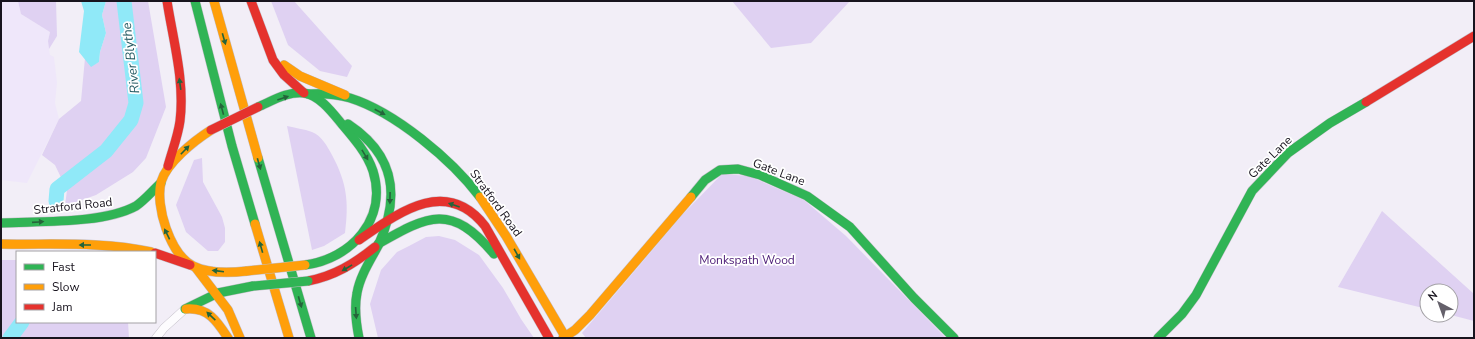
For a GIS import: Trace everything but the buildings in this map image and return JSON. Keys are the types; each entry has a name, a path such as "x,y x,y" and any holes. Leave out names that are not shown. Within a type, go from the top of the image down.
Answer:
{"main road":[{"path":"167,1 180,88 181,112 180,123 163,179 160,208 165,229 174,246 217,294 228,310 240,338"},
{"path":"195,1 232,146 289,338"},
{"path":"214,1 266,189 311,338"},
{"path":"251,1 278,69 306,94 334,112 368,138 384,160 390,183 391,197 388,222 362,278 356,298 355,308 359,338"},
{"name":"Gate Lane","path":"1158,338 1182,314 1191,301 1252,191 1288,153 1330,123 1474,36"},
{"path":"269,49 281,63 295,73 345,95"},
{"name":"Stratford Road","path":"1,223 75,219 118,214 137,205 163,179 182,152 195,140 211,130 258,108 286,97 325,93 345,95 402,126 462,175 484,202 514,248 565,338"},
{"path":"334,112 366,157 374,179 375,201 372,213 368,225 356,242"},
{"name":"Gate Lane","path":"565,338 590,315 705,180 720,170 738,169 802,193 850,227 914,298 954,338"},
{"name":"Stratford Road","path":"193,266 233,272 305,265 332,258 407,210 427,202 453,204 465,209 476,217 485,227 524,298 550,338"},
{"path":"185,309 202,299 217,294 253,286 308,281 324,278 341,272 353,265 378,244 416,223 426,220 445,220 459,223 479,236 524,298"},
{"path":"1,244 95,245 129,247 147,251"},
{"path":"156,253 193,266"},
{"path":"185,309 195,307 208,312 228,338"}],"street":[{"path":"156,338 164,328 185,309"}],"shaded area":[{"path":"1,1 18,1 21,14 50,32 48,41 49,49 50,55 54,57 57,83 55,103 59,119 27,183 1,180"}],"green space":[{"path":"18,1 56,1 57,36 49,49 48,41 50,32 21,14"},
{"path":"106,1 148,1 166,107 146,158 133,172 96,195 65,206 67,190 55,165 42,155 59,119 81,101 85,58 91,66 99,62 100,52 106,33 102,15"},
{"path":"271,1 294,1 352,66 347,77 320,71 288,45"},
{"path":"732,1 850,1 811,43 771,48"},
{"path":"287,126 312,132 321,139 328,148 337,165 346,193 347,212 345,233 324,246 312,250"},
{"path":"202,158 203,182 222,217 225,228 225,242 218,251 208,251 186,232 176,205 194,160"},
{"name":"Monkspath Wood","path":"722,174 749,176 804,200 846,236 946,338 586,338 582,333 684,213"},
{"path":"1382,211 1474,294 1474,321 1459,317 1459,283 1419,283 1419,307 1338,287"},
{"path":"439,236 455,240 479,255 503,288 534,338 378,338 370,304 381,270 397,252 426,237"},
{"path":"1,260 16,260 16,323 128,323 129,338 1,338"}],"water":[{"path":"81,1 106,1 102,15 106,33 100,52 99,62 91,67 79,52 84,11"}],"waterway":[{"name":"River Blythe","path":"56,201 57,189 106,151 131,120 136,103 124,1"},
{"name":"River Blythe","path":"10,338 21,323"}],"traffic: fast":[{"path":"195,1 232,146 255,224"},
{"path":"258,107 280,97 298,93 310,94 320,100 329,109 355,140 367,158 373,171 376,189 375,205 370,220 362,234 351,245 337,255 322,261 305,265"},
{"path":"308,94 329,94 350,98 385,114 404,126 438,153 454,168 480,197"},
{"path":"1158,338 1182,314 1196,295 1252,191 1288,153 1330,123 1366,102"},
{"path":"348,124 364,136 376,149 384,163 389,178 391,194 390,210 385,228 358,287 356,316 359,338"},
{"path":"258,158 311,338"},
{"path":"691,197 705,180 720,170 738,169 760,175 807,196 850,227 914,298 954,338"},
{"path":"1,223 89,219 106,216 122,212 136,206 161,183"},
{"path":"378,244 412,226 426,221 439,219 452,221 465,227 479,238 494,254"},
{"path":"253,286 308,281"},
{"path":"185,309 218,293 253,286"}],"traffic: slow":[{"path":"214,1 258,158"},
{"path":"284,65 300,76 345,95"},
{"path":"211,130 182,153 164,174 160,192 162,216 177,251 193,266 213,272 247,271"},
{"path":"480,197 506,236 566,338"},
{"path":"563,338 575,330 590,315 691,197"},
{"path":"255,224 289,338"},
{"path":"1,244 76,244 114,246 145,251"},
{"path":"247,271 305,265"},
{"path":"196,268 228,310 240,338"},
{"path":"186,309 200,310 211,316 228,338"}],"traffic: jam":[{"path":"167,1 178,61 181,91 179,127 168,166"},
{"path":"251,1 273,60 284,75 304,93"},
{"path":"1366,102 1474,36"},
{"path":"211,130 258,107"},
{"path":"359,240 390,219 422,204 438,201 454,203 470,211 485,226 549,338"},
{"path":"308,281 335,273 359,259 375,247"},
{"path":"156,253 190,265"}]}
